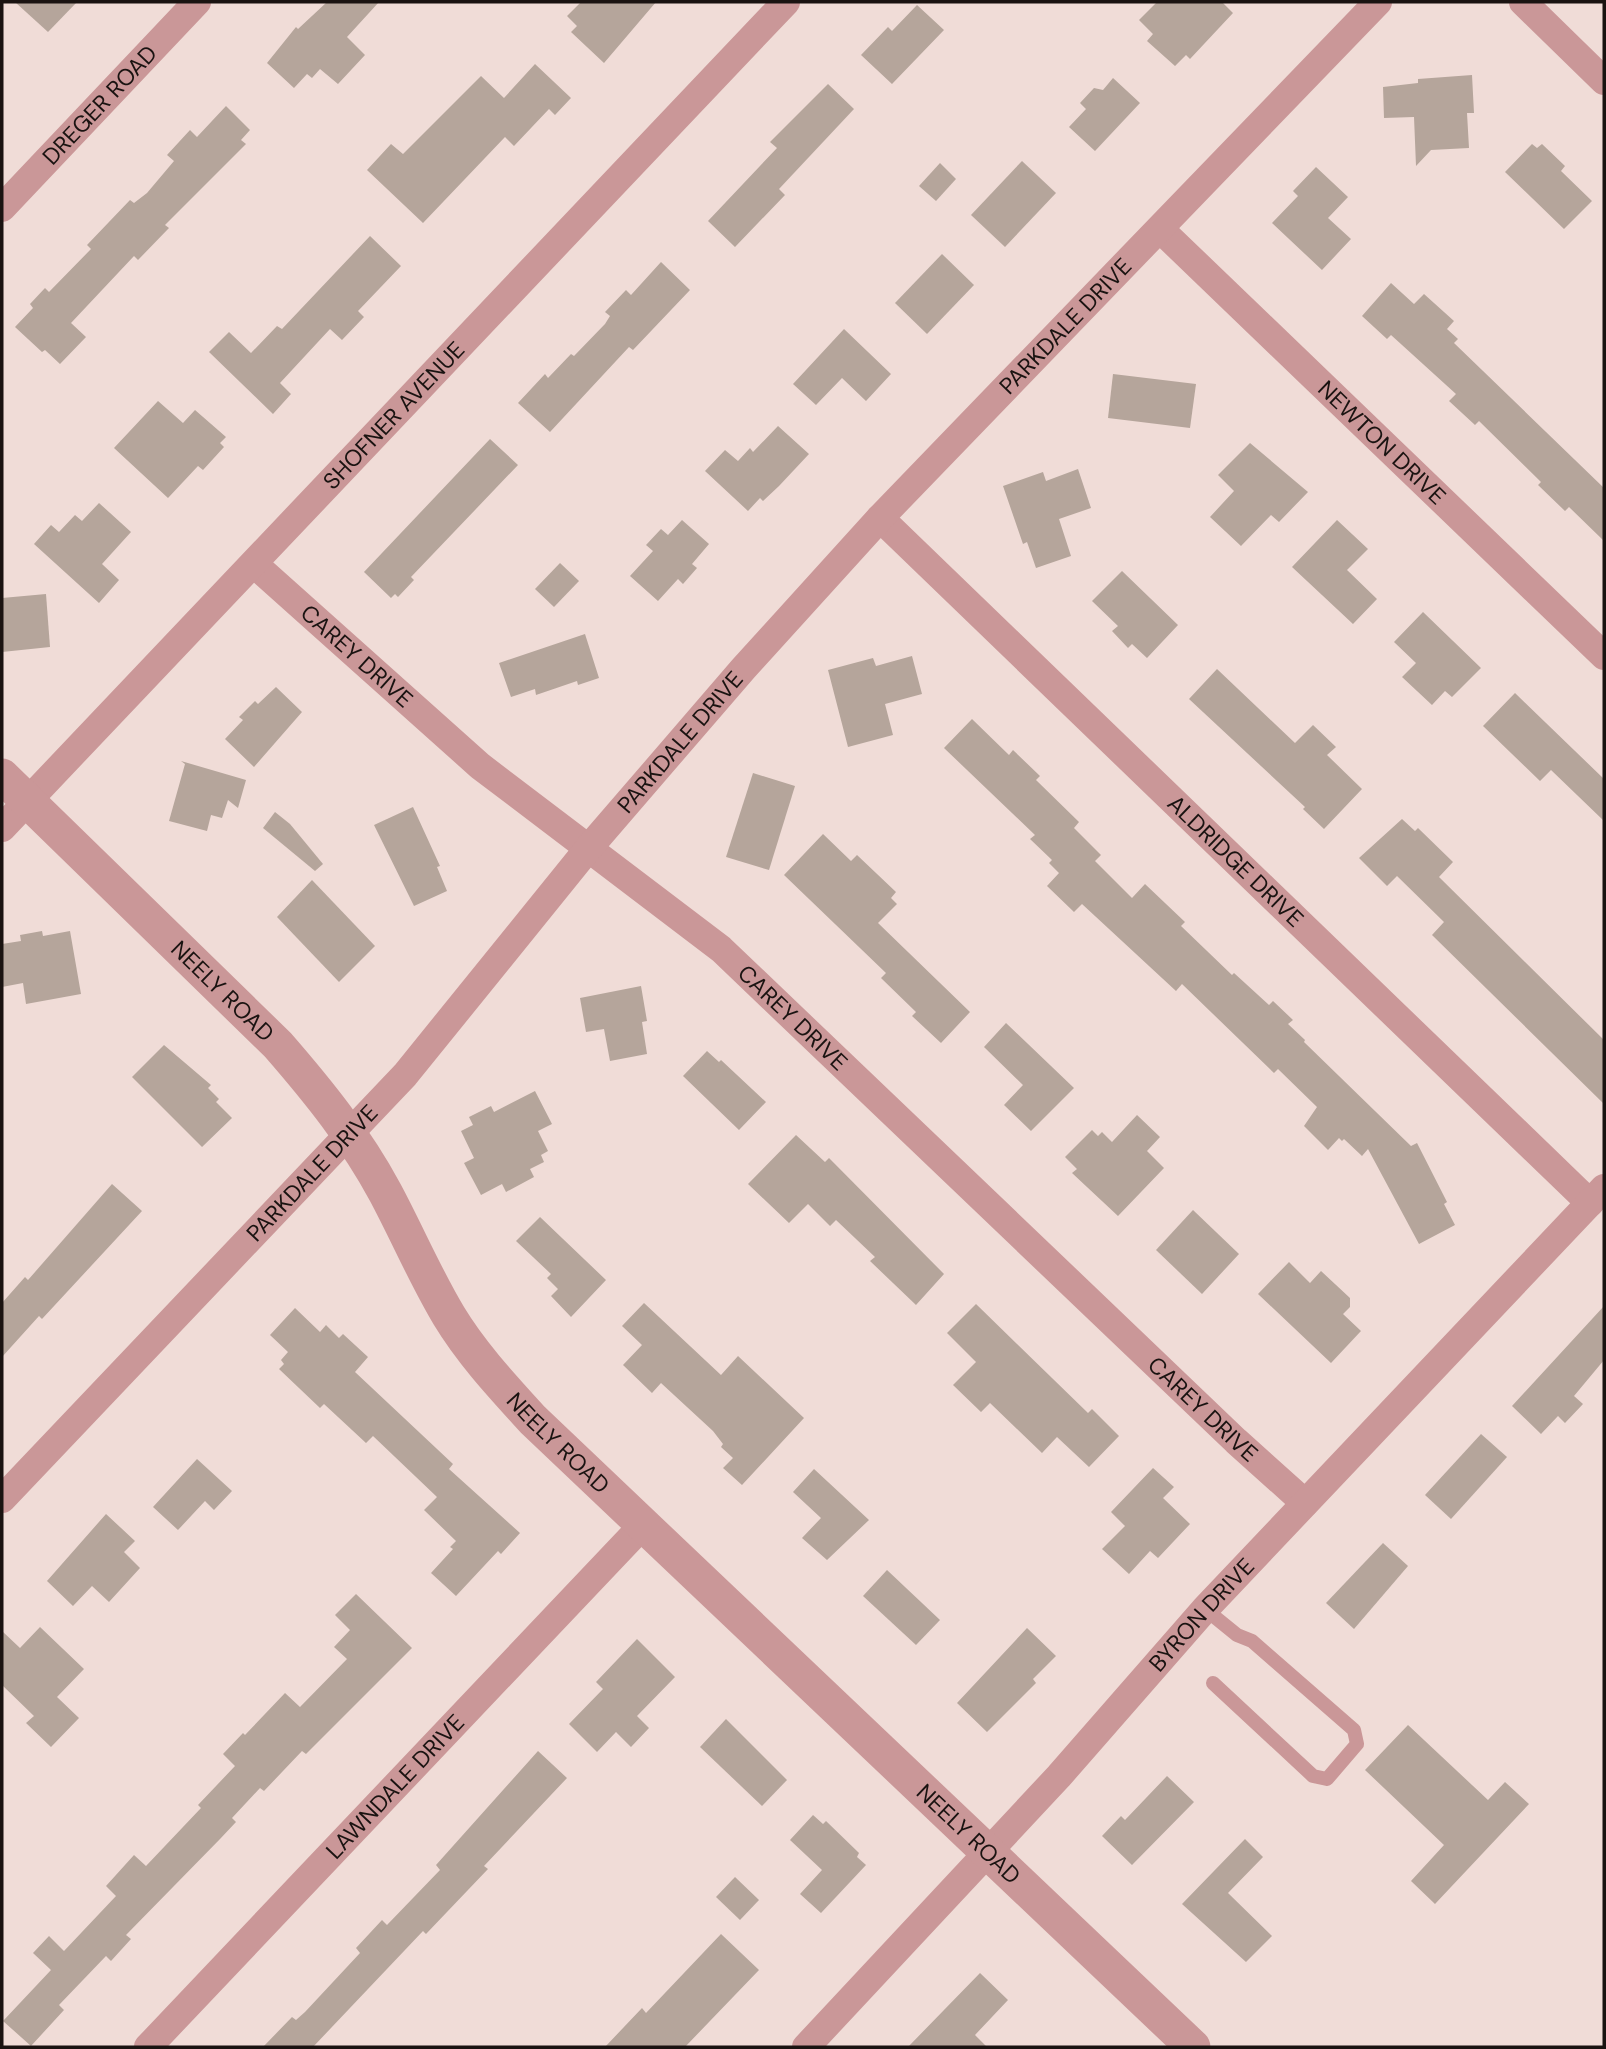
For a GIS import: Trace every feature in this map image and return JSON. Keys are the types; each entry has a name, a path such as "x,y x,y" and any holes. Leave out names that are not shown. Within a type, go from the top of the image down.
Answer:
{"street":[{"name":"DREGER ROAD","path":"2,208 197,2"},
{"name":"SHOFNER AVENUE","path":"2,828 786,2"},
{"name":"PARKDALE DRIVE","path":"2,1499 439,1035 587,850 743,669 880,518 1378,2"},
{"path":"1523,2 1604,80"},
{"name":"NEWTON DRIVE","path":"1160,229 1604,656"},
{"name":"ALDRIDGE DRIVE","path":"880,518 1597,1195"},
{"name":"CAREY DRIVE","path":"254,564 480,766 587,850 722,949 1304,1503"},
{"name":"NEELY ROAD","path":"2,776 278,1045 349,1133 384,1191 449,1316 469,1345 533,1420 1193,2047"},
{"name":"BYRON DRIVE","path":"806,2047 988,1852 1205,1609 1597,1195"},
{"name":"LAWNDALE DRIVE","path":"148,2047 643,1525"}],"lane":[{"path":"1205,1609 1237,1635 1252,1641 1354,1730 1357,1744 1326,1779 1313,1776 1213,1683"}],"building":[{"path":"15,2 77,2 48,32"},
{"path":"327,2 379,2 347,37 365,55 338,84 320,69 312,78 307,74 294,88 267,63 296,27 298,29"},
{"path":"581,2 656,2 604,63 571,32 577,26 567,16"},
{"path":"1157,2 1222,2 1233,13 1190,59 1186,55 1175,66 1147,41 1153,34 1139,20"},
{"path":"917,5 944,30 892,84 861,55 888,27 892,31"},
{"path":"535,64 571,98 555,115 549,109 514,146 505,137 423,223 367,170 391,144 403,154 481,76 504,98"},
{"path":"1472,75 1474,113 1467,113 1469,148 1431,150 1416,166 1414,117 1384,118 1383,87 1418,83 1418,79"},
{"path":"1113,78 1140,103 1095,151 1069,127 1086,109 1080,103 1094,88 1103,90"},
{"path":"828,84 854,109 779,189 785,195 735,247 708,221 777,148 770,142"},
{"path":"226,106 250,130 241,140 246,144 165,225 169,228 138,260 134,256 71,323 86,337 60,364 45,350 42,352 15,327 33,308 30,304 45,288 49,292 91,249 87,245 130,200 134,203 147,193 174,161 167,155 190,130 197,137"},
{"path":"1532,144 1537,148 1542,144 1565,166 1561,171 1592,201 1564,229 1505,172"},
{"path":"1022,161 1056,193 1005,247 971,215"},
{"path":"940,163 956,179 936,201 919,186"},
{"path":"1316,167 1348,197 1328,218 1351,239 1322,270 1272,223 1298,196 1293,191"},
{"path":"370,236 401,266 358,311 364,317 342,340 330,329 280,383 291,394 273,414 209,352 229,332 251,353 277,326 282,329"},
{"path":"942,254 974,285 927,334 895,303"},
{"path":"661,262 690,290 633,350 629,347 550,432 518,403 545,374 548,378 571,354 574,356 605,324 610,316 605,312 626,290 631,295"},
{"path":"1391,283 1414,304 1424,294 1454,321 1447,329 1458,339 1454,343 1604,488 1604,541 1569,507 1565,511 1538,485 1541,482 1479,421 1475,425 1449,401 1456,394 1391,335 1387,339 1362,316"},
{"path":"844,329 891,374 866,401 842,378 816,405 793,384"},
{"path":"1113,374 1196,384 1190,428 1108,418"},
{"path":"158,401 183,423 195,410 226,437 220,443 224,447 203,470 198,466 168,498 114,448"},
{"path":"778,426 809,454 763,501 760,498 748,511 705,471 725,450 738,461 750,448 753,452"},
{"path":"490,439 518,465 411,577 414,580 398,597 395,594 391,598 364,572"},
{"path":"1250,443 1308,492 1279,522 1271,515 1241,546 1210,517 1234,491 1218,475"},
{"path":"1078,469 1091,508 1059,519 1071,556 1036,568 1027,542 1023,544 1003,486 1043,472 1046,481"},
{"path":"99,503 131,532 102,564 119,580 99,603 34,544 51,525 59,532 75,515 82,521"},
{"path":"682,520 709,544 692,564 697,568 683,584 678,579 658,601 630,576 653,551 646,545 661,529 668,535"},
{"path":"1337,520 1368,549 1347,570 1377,599 1353,624 1292,567"},
{"path":"560,563 579,581 554,607 535,589"},
{"path":"1122,571 1178,625 1147,658 1132,644 1128,648 1112,631 1118,626 1092,601"},
{"path":"46,594 50,647 2,652 2,598"},
{"path":"1423,612 1481,668 1452,697 1445,691 1432,705 1402,677 1416,663 1394,642"},
{"path":"585,634 599,678 578,685 577,681 536,695 535,689 511,697 499,663"},
{"path":"912,656 922,694 885,704 893,735 848,747 828,670 873,658 876,666"},
{"path":"1217,669 1295,743 1313,725 1336,747 1327,755 1362,789 1324,829 1303,809 1305,807 1189,699"},
{"path":"276,687 302,712 254,767 225,739 243,720 239,717 255,701 258,704"},
{"path":"1515,693 1604,779 1604,821 1551,770 1540,781 1483,726"},
{"path":"972,719 1009,755 1013,750 1040,776 1036,780 1079,822 1074,828 1101,855 1095,861 1132,898 1145,884 1185,922 1181,926 1232,975 1234,973 1269,1005 1273,1001 1293,1020 1288,1024 1304,1042 1411,1146 1417,1143 1447,1202 1444,1204 1455,1225 1419,1244 1368,1149 1362,1156 1344,1139 1342,1141 1339,1138 1328,1150 1304,1126 1317,1107 1278,1069 1274,1073 1182,984 1176,991 1082,904 1074,912 1047,886 1059,873 1049,863 1052,860 1030,839 1035,835 944,748"},
{"path":"181,761 246,780 238,808 228,800 222,818 211,815 207,831 169,821 185,764"},
{"path":"753,773 795,786 769,870 726,857"},
{"path":"413,807 440,866 437,867 447,891 414,906 374,825"},
{"path":"275,812 290,824 323,864 315,871 263,828"},
{"path":"1402,819 1415,831 1418,828 1453,862 1439,877 1604,1040 1604,1104 1432,935 1444,922 1397,876 1387,886 1359,858"},
{"path":"823,834 851,861 857,855 896,892 891,898 897,904 878,923 970,1012 941,1043 912,1016 916,1012 881,978 886,973 784,875"},
{"path":"312,880 375,946 339,982 277,917"},
{"path":"42,931 43,936 70,931 81,994 26,1004 23,983 2,987 2,944 21,941 20,935"},
{"path":"641,986 647,1021 642,1022 647,1054 610,1061 604,1029 586,1032 580,998"},
{"path":"1006,1023 1074,1088 1031,1131 1004,1105 1023,1085 984,1047"},
{"path":"164,1045 211,1085 208,1088 219,1099 216,1102 232,1118 202,1147 132,1077"},
{"path":"707,1051 719,1062 721,1060 766,1102 739,1130 683,1076"},
{"path":"535,1091 552,1124 538,1131 548,1151 541,1155 544,1162 530,1169 534,1177 506,1192 502,1184 481,1195 464,1163 474,1158 461,1131 473,1125 469,1117 491,1106 494,1112"},
{"path":"1137,1115 1160,1137 1147,1151 1164,1168 1118,1216 1072,1173 1077,1169 1065,1157 1092,1130 1098,1136 1102,1132 1112,1142"},
{"path":"796,1135 825,1162 829,1158 944,1274 916,1305 870,1261 875,1257 836,1220 830,1226 808,1204 789,1223 748,1184"},
{"path":"112,1184 142,1211 42,1319 39,1316 2,1357 2,1303 25,1277 28,1280"},
{"path":"1193,1210 1239,1254 1202,1294 1156,1250"},
{"path":"540,1217 606,1280 571,1317 551,1296 558,1289 547,1278 551,1274 516,1241"},
{"path":"1289,1262 1310,1283 1321,1271 1350,1298 1350,1307 1343,1314 1361,1331 1331,1363 1258,1294"},
{"path":"644,1303 721,1375 738,1356 804,1418 742,1485 723,1468 733,1458 721,1447 723,1444 713,1431 661,1383 652,1393 623,1365 642,1345 622,1326"},
{"path":"976,1304 1088,1413 1092,1409 1119,1436 1089,1467 1057,1437 1042,1453 990,1403 981,1412 953,1385 976,1362 947,1333"},
{"path":"1604,1306 1604,1360 1574,1396 1583,1404 1565,1423 1558,1416 1541,1434 1512,1406"},
{"path":"295,1308 320,1332 326,1325 339,1338 343,1334 368,1357 355,1372 453,1464 449,1469 520,1533 501,1554 498,1551 456,1596 431,1573 453,1549 450,1547 456,1541 424,1510 437,1497 373,1436 366,1443 324,1404 320,1408 279,1369 284,1364 281,1360 288,1352 270,1335"},
{"path":"1481,1434 1507,1457 1451,1519 1425,1495"},
{"path":"197,1459 232,1491 214,1510 205,1501 178,1530 153,1507"},
{"path":"1153,1468 1174,1487 1163,1498 1190,1524 1158,1558 1150,1551 1129,1574 1102,1549 1125,1526 1111,1512"},
{"path":"814,1469 869,1520 827,1560 802,1538 821,1518 793,1492"},
{"path":"106,1514 135,1541 124,1552 140,1568 109,1602 92,1586 73,1606 47,1581"},
{"path":"1383,1543 1408,1566 1354,1629 1326,1603"},
{"path":"887,1570 940,1620 916,1645 863,1596"},
{"path":"356,1594 412,1648 306,1754 302,1751 264,1791 260,1788 232,1818 236,1822 126,1935 131,1939 111,1961 106,1956 59,2005 64,2010 31,2046 3,2021 51,1970 33,1953 49,1936 64,1951 116,1896 106,1886 134,1855 146,1866 201,1808 198,1805 235,1766 223,1754 243,1733 245,1735 285,1693 300,1707 347,1659 334,1647 350,1630 335,1615"},
{"path":"40,1627 84,1669 57,1697 79,1718 51,1747 26,1723 34,1716 2,1685 2,1631 20,1648"},
{"path":"1027,1628 1056,1656 1033,1679 1036,1683 987,1732 957,1703"},
{"path":"637,1639 675,1677 637,1716 649,1728 631,1747 616,1732 597,1752 569,1724 603,1689 596,1682"},
{"path":"726,1719 787,1780 762,1806 700,1747"},
{"path":"1408,1725 1488,1800 1505,1782 1529,1804 1435,1904 1411,1881 1444,1845 1365,1770"},
{"path":"538,1751 567,1778 484,1866 488,1869 426,1934 423,1931 313,2047 263,2047 292,2017 296,2020 305,2012 360,1953 356,1948 382,1920 387,1925 440,1870 436,1865"},
{"path":"1167,1776 1194,1802 1132,1865 1102,1836 1121,1816 1125,1820"},
{"path":"813,1815 823,1824 826,1821 859,1853 857,1857 866,1865 821,1913 800,1894 822,1870 790,1840"},
{"path":"1245,1839 1263,1857 1228,1893 1272,1936 1246,1962 1182,1904"},
{"path":"735,1877 759,1900 740,1920 716,1897"},
{"path":"721,1934 759,1970 685,2047 605,2047 642,2008 646,2013"},
{"path":"980,1973 1008,2000 975,2035 987,2047 908,2047"}]}
